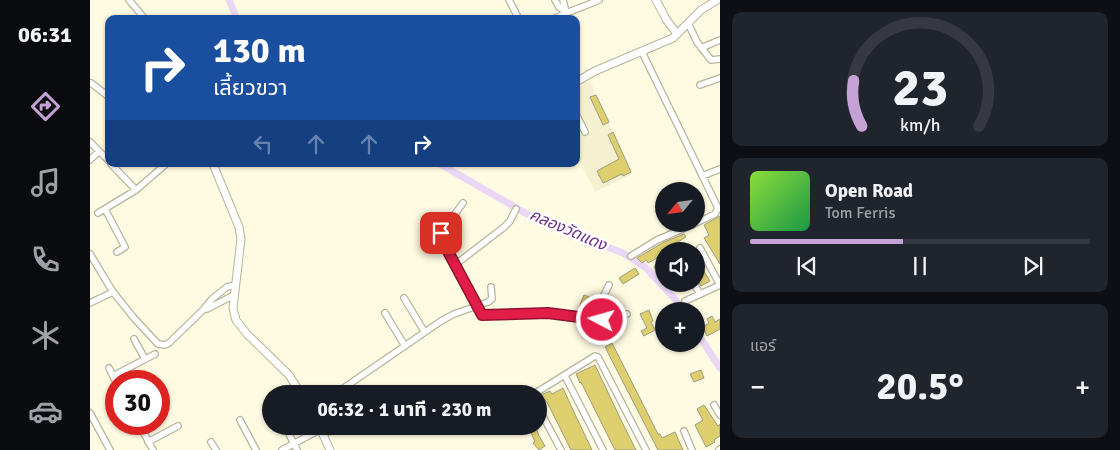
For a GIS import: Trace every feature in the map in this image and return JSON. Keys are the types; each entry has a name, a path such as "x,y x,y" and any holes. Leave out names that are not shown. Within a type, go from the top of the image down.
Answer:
{"street":[{"path":"129,0 142,15"},
{"path":"508,0 517,15"},
{"path":"555,0 559,7 566,12"},
{"path":"563,0 566,12"},
{"path":"561,15 599,0"},
{"path":"656,0 677,34"},
{"path":"580,80 677,34 701,10 716,0"},
{"path":"688,23 701,48 711,60 720,59"},
{"path":"701,48 720,40"},
{"path":"642,52 718,208 715,214 705,218"},
{"path":"700,86 720,78"},
{"path":"91,83 105,93"},
{"path":"580,122 585,132"},
{"path":"90,142 105,158"},
{"path":"90,160 99,151"},
{"path":"114,167 136,190"},
{"path":"98,213 136,190 163,167"},
{"path":"214,167 239,227 241,239 233,313 239,325 289,375 295,385"},
{"path":"702,176 720,169"},
{"path":"463,202 441,233 444,244 482,315 548,313 602,320 627,314"},
{"path":"106,209 125,247 117,252"},
{"path":"456,264 504,228 516,209"},
{"path":"631,256 656,240 674,232"},
{"path":"90,254 93,266 134,318 158,344 165,345 169,343 204,310 212,299 227,286 235,285"},
{"path":"705,257 720,285 705,292"},
{"path":"602,320 604,295 609,285"},
{"path":"348,385 424,332 454,314 477,307 492,299 492,288"},
{"path":"90,303 113,292"},
{"path":"685,301 704,292"},
{"path":"204,310 221,300 234,296"},
{"path":"404,298 424,332"},
{"path":"385,313 405,346"},
{"path":"134,338 145,359"},
{"path":"128,370 155,354"},
{"path":"547,386 595,356 600,358 646,450"},
{"path":"565,376 603,450"},
{"path":"714,405 720,415"},
{"path":"90,413 110,450"},
{"path":"240,420 256,450"},
{"path":"547,424 561,450"},
{"path":"148,442 178,426"},
{"path":"684,431 692,450"},
{"path":"144,435 152,450"},
{"path":"290,435 297,450"},
{"path":"282,450 311,435"},
{"path":"323,435 330,450"},
{"path":"212,442 216,450"}],"shaded area":[{"path":"590,81 632,174 595,192 580,162 580,87"}],"building":[{"path":"596,95 609,122 603,125 590,97"},
{"path":"613,132 631,172 603,183 597,171 619,159 608,135"},
{"path":"720,216 720,264 704,238 709,235 705,224"},
{"path":"684,234 686,237 678,242 664,242"},
{"path":"655,247 655,259 648,263 646,260 642,263 637,258"},
{"path":"635,268 639,274 623,284 619,278"},
{"path":"705,273 710,281 705,284"},
{"path":"584,295 592,298 587,310 579,307"},
{"path":"649,310 653,321 651,322 655,330 644,336 641,331 647,328 640,314"},
{"path":"712,316 715,322 720,319 720,329 707,336 705,326 709,323 707,319"},
{"path":"612,343 658,434 662,438 675,432 683,450 658,450 605,347"},
{"path":"595,365 636,450 615,450 580,383 576,374"},
{"path":"701,370 704,378 694,382 690,374"},
{"path":"563,388 592,450 571,450 547,403 547,392 550,391 552,394"},
{"path":"704,405 718,426 720,424 720,436 714,440 715,442 706,447 695,425 703,420 697,409"},
{"path":"532,435 539,435 545,446 539,450 533,443 535,442"}],"waterway":[{"name":"คลองวัดแดง","path":"229,0 235,15"},
{"name":"คลองวัดแดง","path":"445,167 539,221 623,253 645,267 677,302"},
{"name":"คลองวัดแดง","path":"705,345 720,368"}],"route":[{"path":"441,233 444,244 456,264 480,314 548,313 602,320"}]}
